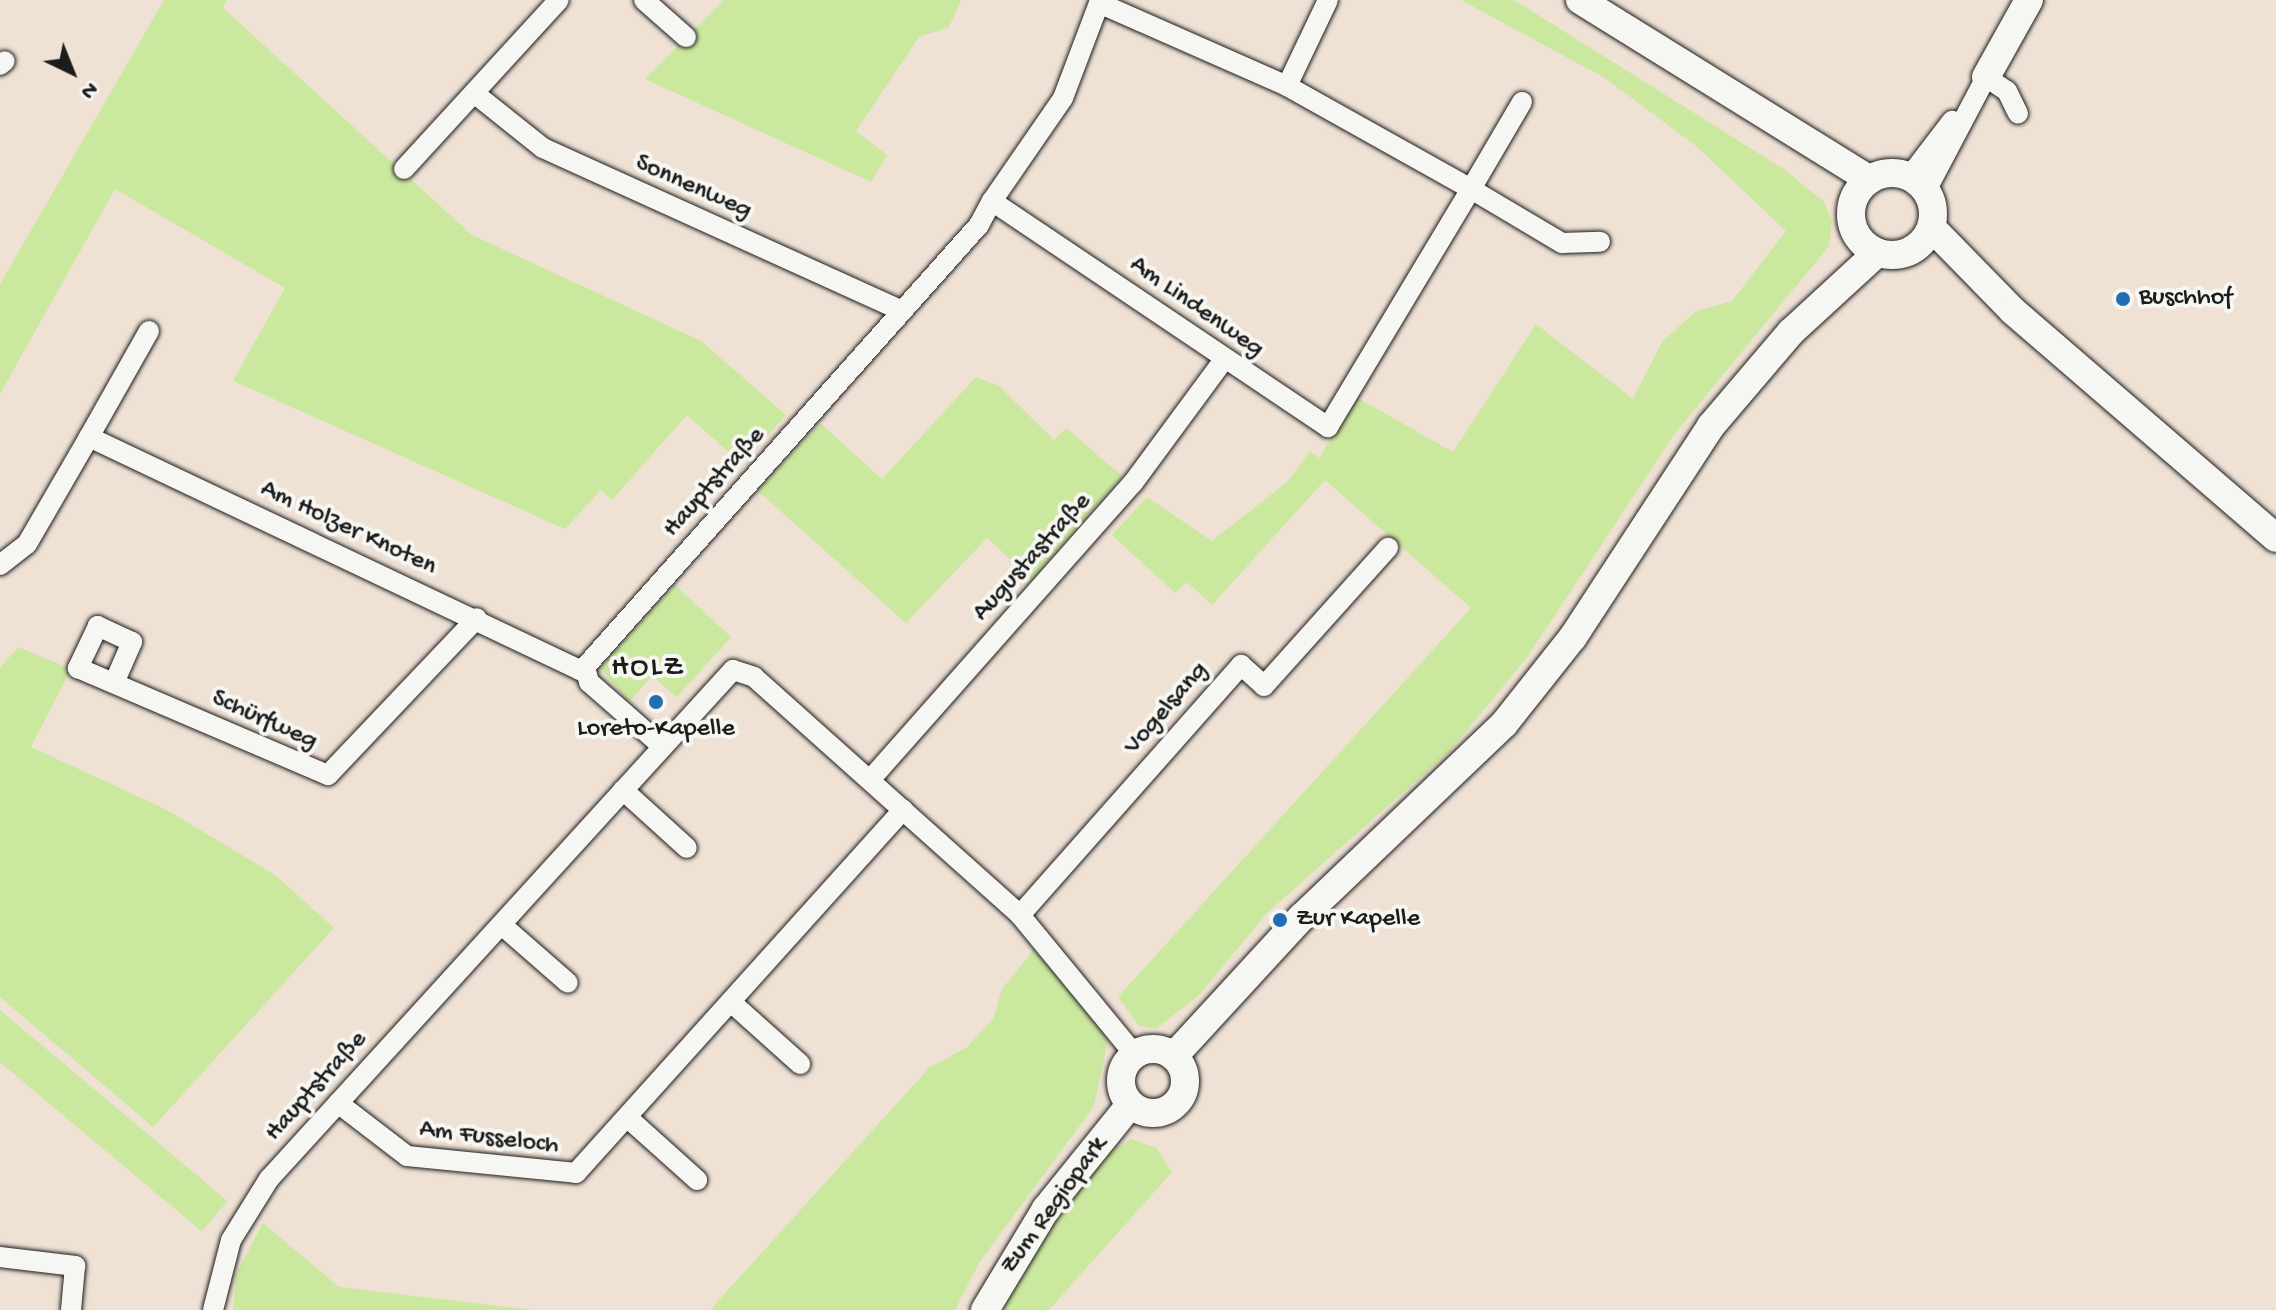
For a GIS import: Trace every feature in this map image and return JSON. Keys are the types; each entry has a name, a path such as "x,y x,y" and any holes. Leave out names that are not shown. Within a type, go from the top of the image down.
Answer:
{"street":[{"path":"404,169 559,0"},
{"path":"644,0 686,37"},
{"path":"1287,86 1328,0"},
{"path":"1580,0 1785,133 1862,190 1918,184"},
{"path":"2029,0 1986,77 1918,184 1923,238 2013,311 2276,538"},
{"path":"992,201 1063,98 1099,2 1287,86 1562,243 1600,242"},
{"path":"1986,77 2007,91 2018,114"},
{"name":"Sonnenweg","path":"474,93 543,148 902,311"},
{"name":"Am Lindenweg","path":"992,201 1223,361 1328,427 1522,102"},
{"path":"1174,1056 1281,938 1432,800 1514,712 1591,610 1687,458 1791,332 1855,233 1862,190"},
{"name":"Hauptstraße","path":"584,672 902,311 992,201"},
{"path":"1855,233 1877,253"},
{"path":"1791,332 1877,253 1923,238"},
{"path":"0,565 27,544 149,331"},
{"name":"Augustastraße","path":"870,780 1124,493 1223,361"},
{"name":"Am Holzer Knoten","path":"89,437 477,618 584,672"},
{"name":"Vogelsang","path":"1020,915 1241,665 1264,686 1388,548"},
{"name":"Schürfweg","path":"114,683 328,775 352,758 477,618"},
{"path":"584,672 662,746 720,680 741,669 1020,915 1134,1054"},
{"name":"Hauptstraße","path":"213,1310 245,1213 338,1103 503,926 662,746"},
{"path":"623,790 687,848"},
{"name":"Am Fusseloch","path":"338,1103 407,1156 563,1175 581,1169 903,810"},
{"path":"503,926 568,983"},
{"path":"731,1002 800,1064"},
{"path":"1157,1048 1174,1056 1185,1080 1174,1104 1153,1113 1130,1105 1121,1074 1134,1054 1157,1048"},
{"name":"Zum Regiopark","path":"985,1310 1046,1209 1130,1105"},
{"path":"628,1118 697,1180"},
{"path":"0,1257 75,1266 71,1310"}],"green space":[{"path":"164,0 227,0 223,8 472,235 701,341 786,415 742,464 687,415 612,500 601,490 565,529 233,381 285,288 115,189 0,394 0,284"},
{"path":"724,0 961,0 949,27 919,37 856,131 887,155 871,182 645,79"},
{"path":"1461,0 1514,0 1785,170 1824,202 1832,221 1829,246 1676,432 1528,656 1450,751 1268,912 1198,996 1157,1028 1139,1026 1118,997 1471,608 1325,480 1212,605 1187,582 1175,593 1112,535 1147,497 1212,541 1287,482 1310,451 1319,458 1356,397 1453,452 1536,324 1633,399 1662,342 1696,311 1732,301 1786,231 1696,146 1605,78"},
{"path":"976,377 999,386 1054,440 1066,428 1122,476 1032,579 987,538 906,623 758,491 820,423 882,479"},
{"path":"675,585 731,637 677,697 652,676 629,702 600,668"},
{"path":"18,647 71,669 31,747 165,809 275,875 334,928 153,1127 0,997 0,668"},
{"path":"1034,949 1109,1035 1094,1106 979,1263 955,1310 710,1310 929,1068 967,1047 993,1019 1002,989"},
{"path":"0,1010 228,1201 202,1232 0,1062"},
{"path":"1131,1139 1156,1148 1172,1172 1049,1310 999,1310 1040,1232 1104,1155"},
{"path":"263,1223 339,1287 534,1310 233,1310 236,1274"}],"place":[{"name":"Buschhof","path":"2123,299"},
{"name":"Loreto-Kapelle","path":"656,702"},
{"name":"Zur Kapelle","path":"1280,920"}],"district":[{"name":"HOLZ","path":"648,669"}]}
